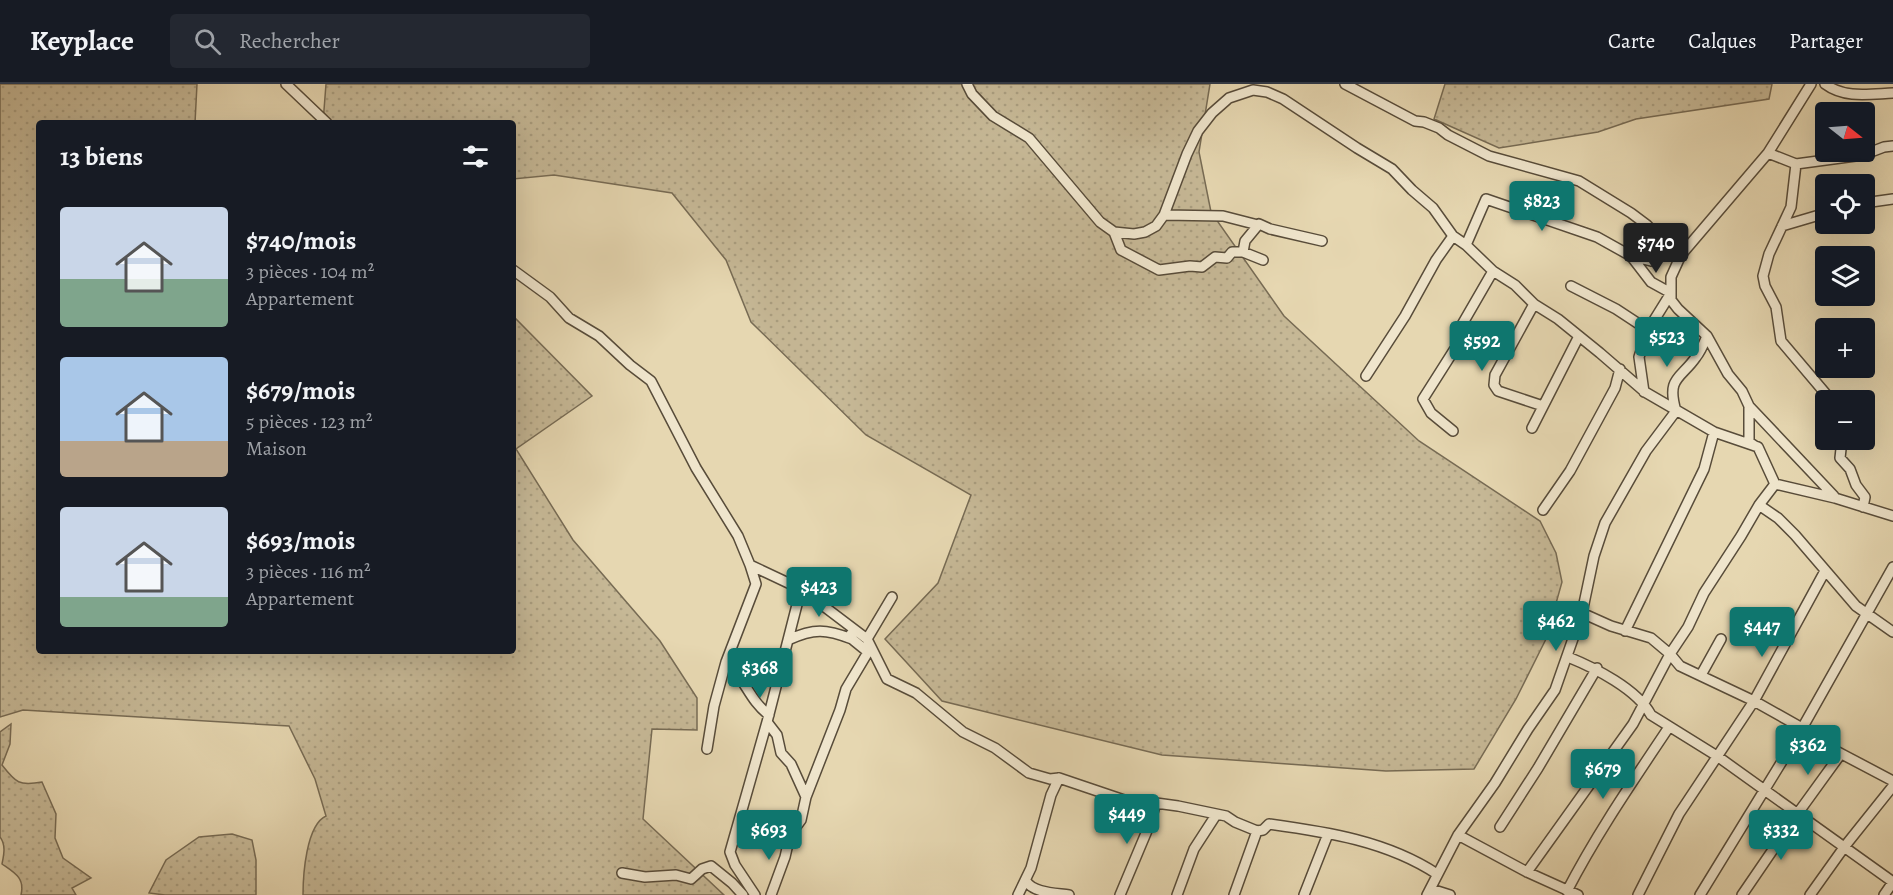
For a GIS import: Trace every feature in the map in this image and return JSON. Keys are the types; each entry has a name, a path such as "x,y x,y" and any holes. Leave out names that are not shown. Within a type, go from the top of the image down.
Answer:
{"street":[{"path":"286,84 324,120"},
{"path":"967,84 993,116 1029,138 1086,206 1114,232 1121,250 1159,270 1190,266 1202,267 1215,257 1227,258 1232,252 1243,252 1263,260"},
{"path":"1345,84 1415,121 1439,128 1489,156 1579,181 1639,219 1668,250 1681,255"},
{"path":"1811,84 1768,153 1681,255 1671,277 1671,300 1707,336 1749,406 1835,498"},
{"path":"1825,84 1834,91 1851,95 1893,93"},
{"path":"1114,232 1134,234 1145,232 1156,226 1164,215 1198,131 1212,113 1228,98 1253,90 1267,92 1283,99 1392,169 1433,208 1453,236 1493,271 1515,285 1534,304 1558,319 1620,369 1645,392 1714,432 1758,447"},
{"path":"1768,153 1796,164 1863,155 1893,146"},
{"path":"1796,164 1791,207 1765,267 1765,285 1776,307 1781,341 1822,390"},
{"path":"1466,245 1486,199 1597,237 1631,256 1651,261 1664,244"},
{"path":"1875,201 1893,199"},
{"path":"1164,215 1223,216 1322,242"},
{"path":"1782,226 1815,216"},
{"path":"1243,252 1245,241 1258,225"},
{"path":"1366,376 1453,236"},
{"path":"1631,256 1651,282 1671,293"},
{"path":"1453,432 1431,413 1423,399 1456,346 1456,335 1493,271"},
{"path":"516,272 550,297 569,318 599,336 651,381 696,468 738,536 756,584 726,662 714,706 707,749"},
{"path":"1571,286 1616,309 1648,330"},
{"path":"1645,392 1639,357 1648,330 1671,293"},
{"path":"1534,304 1496,375 1494,385 1498,390 1543,406"},
{"path":"1532,428 1579,336"},
{"path":"1676,411 1673,402 1676,378 1698,355 1707,336"},
{"path":"1543,510 1570,471 1615,388 1620,369"},
{"path":"1749,406 1749,442 1758,447 1775,484"},
{"path":"1450,895 1429,892 1458,835 1495,783 1555,690 1582,614 1594,556 1605,523 1646,451 1676,411"},
{"path":"1625,630 1704,469 1714,432"},
{"path":"1840,450 1840,458 1850,469 1856,485 1865,497 1863,507"},
{"path":"1775,484 1835,498 1893,516"},
{"path":"1527,872 1574,809 1645,704 1670,654 1688,627 1704,593 1759,505 1775,484"},
{"path":"1759,505 1778,518 1795,535 1856,606 1893,632"},
{"path":"750,566 801,589 847,623 869,646 886,679 916,693 963,732 995,748 1029,772 1050,779 1059,778 1124,800 1178,806 1226,816 1257,831 1263,830 1269,824 1379,845 1437,874"},
{"path":"1700,895 1801,730 1868,615 1893,567"},
{"path":"1638,895 1679,814 1754,701 1825,571"},
{"path":"752,894 730,852 801,589"},
{"path":"771,895 790,835 801,820 806,797 846,689 892,597"},
{"path":"1582,614 1651,638 1680,666 1754,701 1840,755 1893,780"},
{"path":"847,623 852,639"},
{"path":"788,640 807,632 833,632 869,646"},
{"path":"1701,675 1721,639"},
{"path":"1568,657 1597,668 1645,704 1651,716 1718,756 1893,882 1884,895"},
{"path":"726,662 734,669 758,707 768,718 777,735 781,753 791,764 806,797"},
{"path":"1500,827 1597,668"},
{"path":"1567,891 1614,809 1669,728"},
{"path":"1742,895 1840,755"},
{"path":"1018,895 1026,881 1051,795 1059,778"},
{"path":"1810,895 1845,846 1893,786"},
{"path":"1120,895 1149,826 1156,803"},
{"path":"1177,895 1194,849 1215,815"},
{"path":"1234,895 1257,831"},
{"path":"1304,895 1328,834"},
{"path":"1458,835 1527,872 1578,895"},
{"path":"622,873 645,877 676,874 691,879 702,868 711,866 732,883 742,895"},
{"path":"1026,881 1034,889 1069,895"}],"shaded area":[{"path":"0,84 197,84 195,120 36,120 36,654 516,654 516,449 573,540 660,641 697,698 697,730 652,729 643,819 724,895 303,895 305,864 310,840 319,821 326,816 315,779 289,726 23,710 0,717"},
{"path":"326,84 1210,84 1199,152 1211,212 1284,316 1419,441 1540,521 1556,553 1562,582 1546,639 1516,699 1474,769 1386,771 1162,755 942,701 885,639 938,583 971,495 866,435 751,322 726,260 672,193 554,175 516,179 516,120 323,120"},
{"path":"1445,84 1772,84 1769,99 1636,119 1598,132 1499,148 1434,119"},
{"path":"516,319 592,396 516,449"},
{"path":"11,724 10,744 2,765 19,782 28,784 42,782 56,814 55,838 63,858 91,878 72,888 76,895 21,895 20,880 15,873 2,864 4,850 0,837 0,732"},
{"path":"232,834 252,840 256,860 256,895 149,893 166,860 199,837"}]}
